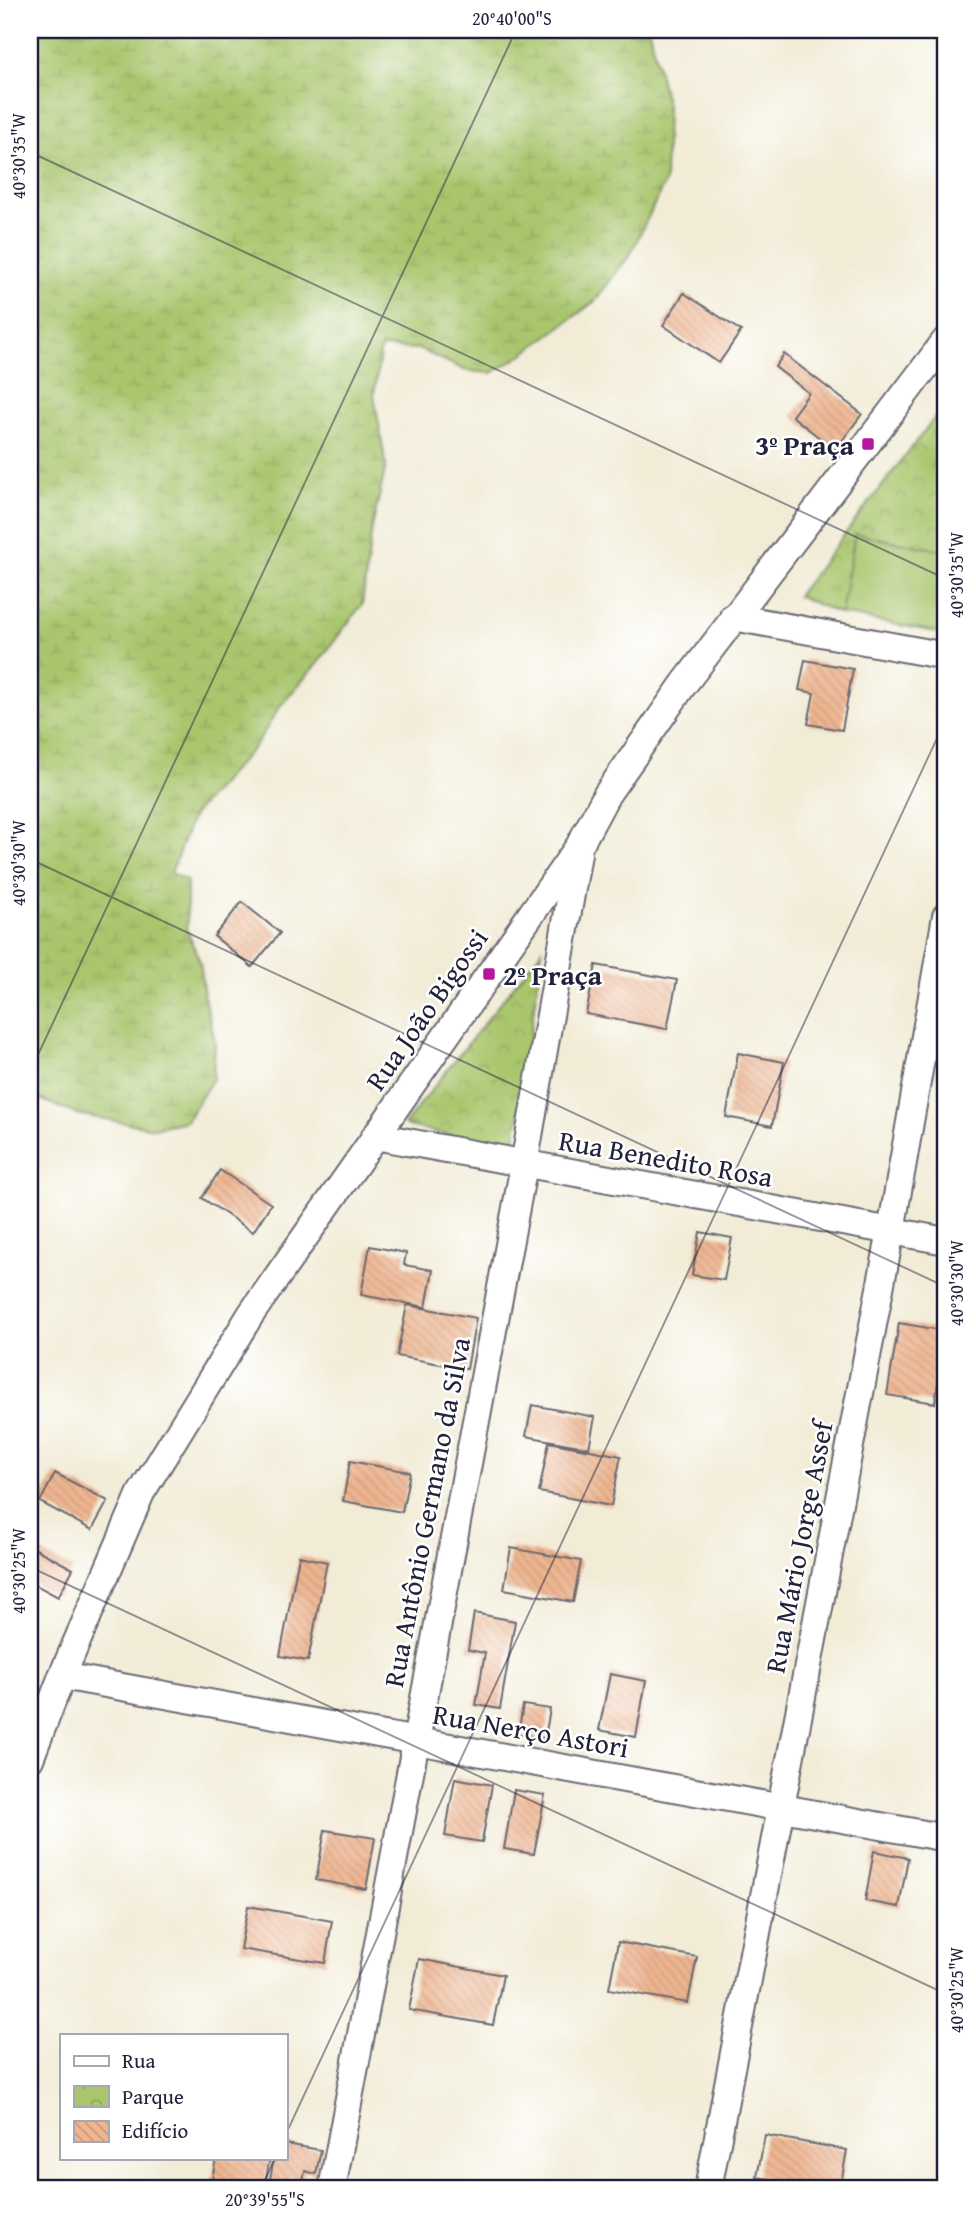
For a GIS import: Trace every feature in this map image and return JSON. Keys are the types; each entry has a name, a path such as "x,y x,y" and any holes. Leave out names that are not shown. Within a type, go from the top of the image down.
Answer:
{"street":[{"name":"Rua João Bigossi","path":"30,1759 62,1676 141,1493 251,1314 579,846 607,794 733,617 946,340"},
{"path":"733,617 946,656"},
{"name":"Rua Antônio Germano da Silva","path":"332,2189 524,1165 579,846"},
{"name":"Rua Mário Jorge Assef","path":"708,2189 891,1231 946,916"},
{"name":"Rua Benedito Rosa","path":"375,1136 946,1241"},
{"name":"Rua Nerço Astori","path":"62,1676 946,1838"}],"green space":[{"path":"30,30 649,30 667,106 665,182 630,255 594,302 519,357 492,373 467,371 419,349 381,347 374,395 386,466 372,528 362,604 317,664 281,705 256,745 193,815 171,873 187,881 187,930 200,962 204,996 215,1041 213,1079 186,1121 154,1128 76,1114 35,1097 30,1076"},
{"path":"946,403 946,551 855,534 841,614 797,596"},
{"path":"854,534 946,551 946,634 841,614"},
{"path":"542,950 514,1150 404,1125"}],"building":[{"path":"684,293 741,331 719,363 663,325"},
{"path":"784,354 862,414 835,450 792,416 809,393 775,367"},
{"path":"805,660 853,669 842,730 808,724 814,693 799,690"},
{"path":"242,902 280,933 252,967 214,936"},
{"path":"596,965 677,980 667,1029 586,1014"},
{"path":"738,1053 784,1062 772,1126 726,1117"},
{"path":"220,1170 271,1204 253,1232 202,1198"},
{"path":"700,1232 732,1238 724,1280 692,1275"},
{"path":"370,1246 406,1253 404,1265 433,1270 426,1307 361,1295"},
{"path":"407,1305 476,1318 467,1369 397,1356"},
{"path":"899,1323 946,1331 935,1403 887,1395"},
{"path":"532,1405 595,1417 589,1448 526,1436"},
{"path":"549,1442 621,1456 611,1506 539,1492"},
{"path":"350,1461 410,1472 402,1512 343,1501"},
{"path":"55,1473 108,1501 92,1530 40,1502"},
{"path":"30,1546 73,1569 58,1597 30,1582"},
{"path":"511,1548 581,1561 573,1602 504,1589"},
{"path":"299,1556 327,1562 308,1661 280,1656"},
{"path":"474,1613 515,1621 500,1709 476,1705 485,1653 468,1650"},
{"path":"610,1674 646,1681 636,1737 599,1730"},
{"path":"523,1705 550,1709 545,1738 518,1734"},
{"path":"455,1778 492,1785 482,1842 445,1836"},
{"path":"514,1790 545,1795 534,1854 504,1849"},
{"path":"325,1830 375,1838 366,1889 316,1880"},
{"path":"874,1851 908,1858 899,1907 865,1901"},
{"path":"248,1906 332,1921 325,1963 240,1949"},
{"path":"618,1942 697,1957 688,2003 609,1989"},
{"path":"419,1959 503,1975 493,2025 409,2010"},
{"path":"765,2135 847,2150 840,2189 825,2189 757,2177"},
{"path":"287,2144 321,2150 316,2174 305,2171 303,2181 288,2178 286,2189 268,2189 274,2160 287,2160"},
{"path":"216,2160 270,2160 264,2189 210,2189"}],"place":[{"name":"3º Praça","path":"868,444"},
{"name":"2º Praça","path":"489,974"}]}
